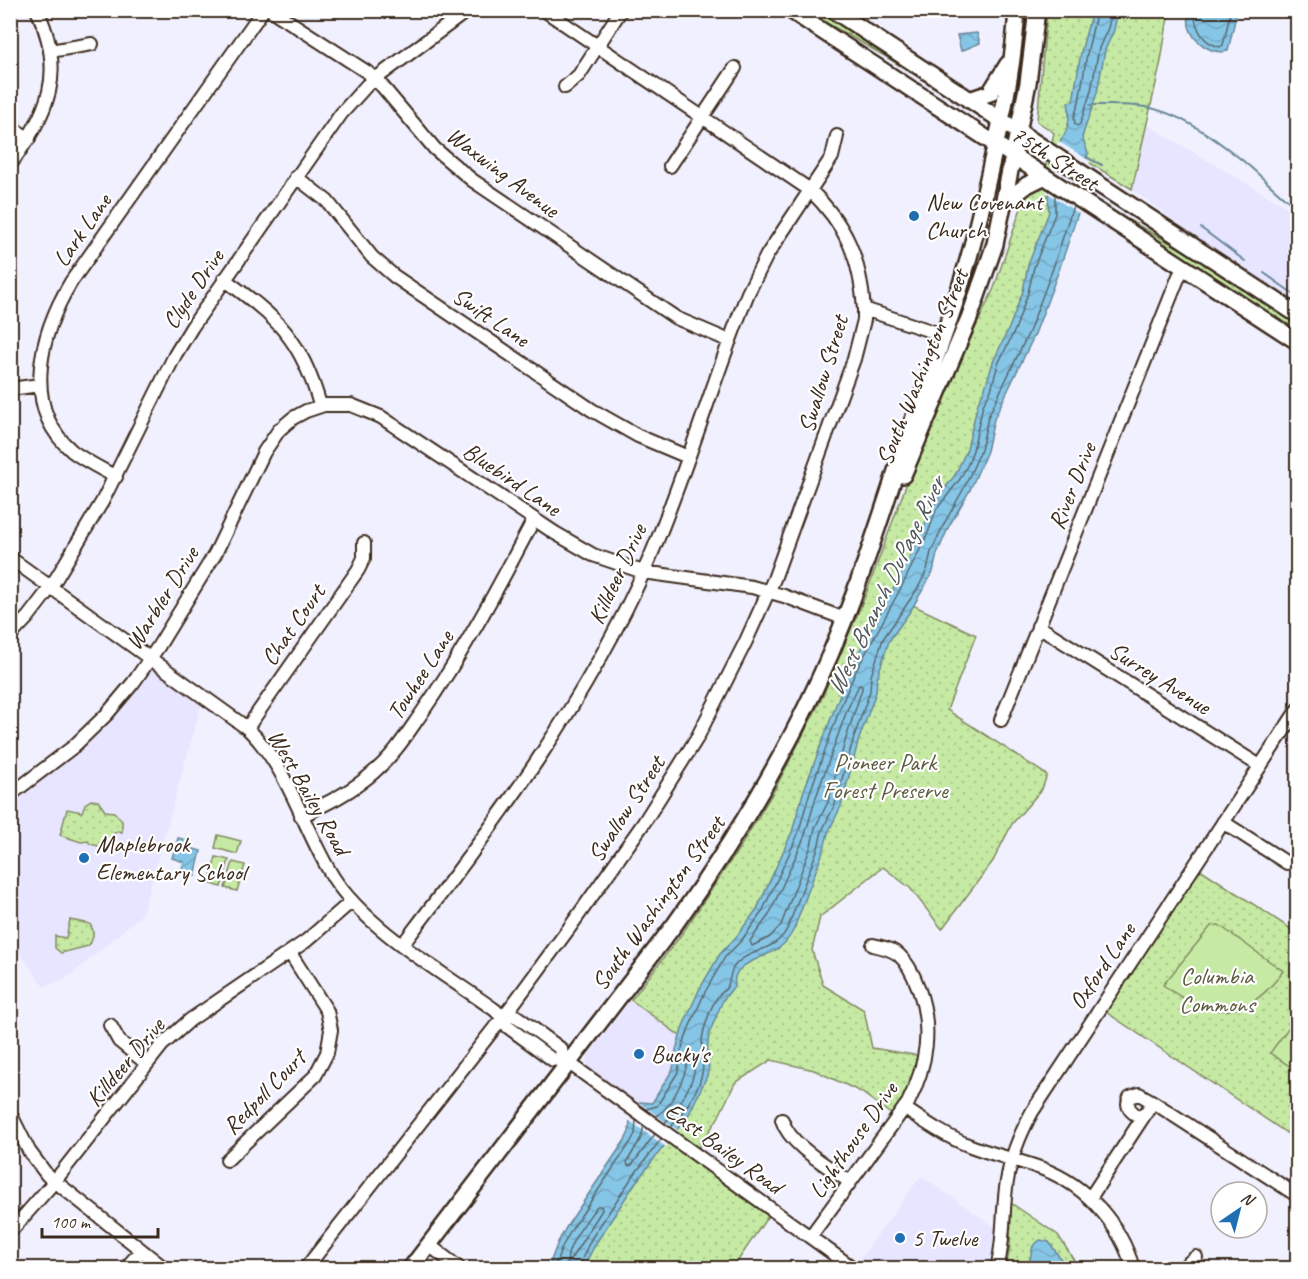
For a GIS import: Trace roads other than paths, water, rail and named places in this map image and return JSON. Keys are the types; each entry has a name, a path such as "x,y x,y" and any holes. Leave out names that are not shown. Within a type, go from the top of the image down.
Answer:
{"main road":[{"name":"75th Street","path":"790,10 1042,177 1298,342"},
{"name":"75th Street","path":"833,10 1298,315"},
{"name":"South Washington Street","path":"411,1269 566,1060 675,924 731,842 789,741 845,619 966,270 1002,122 1017,10"},
{"name":"South Washington Street","path":"879,526 911,457 977,297 995,244 1032,57 1036,10"},
{"path":"969,100 990,93 1011,59"},
{"path":"1003,204 1027,185 1042,177"}],"street":[{"path":"10,165 43,113 48,97 52,72 50,51 37,10"},
{"name":"Lark Lane","path":"116,477 72,451 59,437 46,415 40,385 40,369 47,337 68,288 263,10"},
{"name":"Waxwing Avenue","path":"271,10 375,79 435,149 472,180 676,318 730,341"},
{"name":"Clyde Drive","path":"10,636 51,587 116,477 175,355 224,279 353,99 375,79 468,10"},
{"name":"Swallow Street","path":"306,1269 502,1017 618,862 666,790 723,688 768,591 794,528 854,359 864,320 858,265 849,239 832,214 810,190 544,10"},
{"path":"564,87 579,75 621,10"},
{"path":"1294,10 1298,14"},
{"path":"50,51 92,45"},
{"path":"670,166 735,68"},
{"path":"10,126 28,139"},
{"name":"Killdeer Drive","path":"403,944 545,750 591,673 643,572 748,293 762,263 835,152 837,136"},
{"name":"Swift Lane","path":"296,177 327,201 372,257 394,276 592,410 638,436 688,457"},
{"name":"River Drive","path":"1001,720 1184,268"},
{"path":"224,279 271,315 290,337 306,366 320,405"},
{"path":"864,309 943,335"},
{"path":"10,389 40,385"},
{"name":"Bluebird Lane","path":"320,405 351,405 373,412 534,519 593,555 643,572 716,581 768,591 845,619"},
{"name":"Warbler Drive","path":"10,795 73,747 124,694 151,658 219,546 271,439 293,418 320,405"},
{"name":"Towhee Lane","path":"301,816 358,785 377,770 401,742 434,696 469,639 534,519"},
{"name":"Chat Court","path":"247,728 358,570 364,558 364,543"},
{"name":"West Bailey Road","path":"10,558 247,728 269,754 327,867 352,901 403,944 502,1017 508,1027 552,1059 566,1060"},
{"name":"Surrey Avenue","path":"1038,626 1260,766"},
{"name":"Oxford Lane","path":"997,1269 1003,1237 1011,1160 1032,1112 1298,709"},
{"path":"1223,822 1287,863"},
{"name":"Killdeer Drive","path":"10,1232 54,1182 162,1045 190,1020 323,928 352,901"},
{"name":"Lighthouse Drive","path":"810,1237 904,1108 918,1081 924,1061 927,1038 924,1005 915,980 901,957 890,950 873,945"},
{"name":"Redpoll Court","path":"227,1160 315,1076 327,1053 331,1030 327,1011 290,953"},
{"path":"110,1025 119,1041 146,1063"},
{"name":"East Bailey Road","path":"566,1060 853,1269"},
{"path":"1142,1119 1129,1108 1128,1104 1130,1097 1139,1094 1298,1196"},
{"path":"1090,1198 1152,1102"},
{"path":"904,1108 949,1137 993,1155 1055,1174 1090,1198 1118,1233 1133,1269"},
{"path":"10,1113 28,1151 54,1182 164,1269"},
{"path":"782,1120 785,1129 795,1141 850,1182"},
{"path":"429,1245 459,1269"},
{"path":"126,1269 141,1251"},
{"path":"1182,1269 1196,1257"}],"water":[{"path":"1092,11 1118,11 1114,30 1105,50 1097,93 1082,137 1088,153 1078,213 1035,334 994,419 987,451 970,490 949,526 937,554 933,572 911,610 889,641 841,806 828,833 794,929 788,940 779,948 750,962 738,971 735,985 723,1000 709,1034 707,1076 689,1114 636,1182 596,1243 583,1268 548,1268 567,1226 625,1140 629,1132 630,1119 640,1102 652,1103 673,1069 683,1026 699,990 720,954 757,909 792,832 803,793 849,670 897,582 923,530 931,507 955,475 967,449 978,403 1023,291 1028,265 1049,212 1048,197 1061,139 1069,121 1068,102 1073,101 1081,52"},
{"path":"1188,11 1237,11 1228,51 1216,51 1199,42 1191,32"},
{"path":"977,33 980,43 961,51 957,35"},
{"path":"178,838 188,840 187,847 201,851 195,876 181,872 184,862 172,858"},
{"path":"1040,1240 1049,1242 1067,1268 1028,1268 1033,1246"}],"waterway":[{"path":"1090,105 1146,107 1172,115 1209,135 1298,208"},
{"path":"1086,157 1102,165"},
{"path":"1201,228 1245,261"},
{"path":"1264,273 1298,297"}],"place":[{"name":"New Covenant Church","path":"914,216"},
{"name":"Maplebrook Elementary School","path":"84,858"},
{"name":"Bucky's","path":"639,1054"},
{"name":"5 Twelve","path":"900,1238"}],"water label":[{"name":"West Branch DuPage River","path":"885,586"}],"park label":[{"name":"Pioneer Park Forest Preserve","path":"885,776"},
{"name":"Columbia Commons","path":"1217,990"}]}
